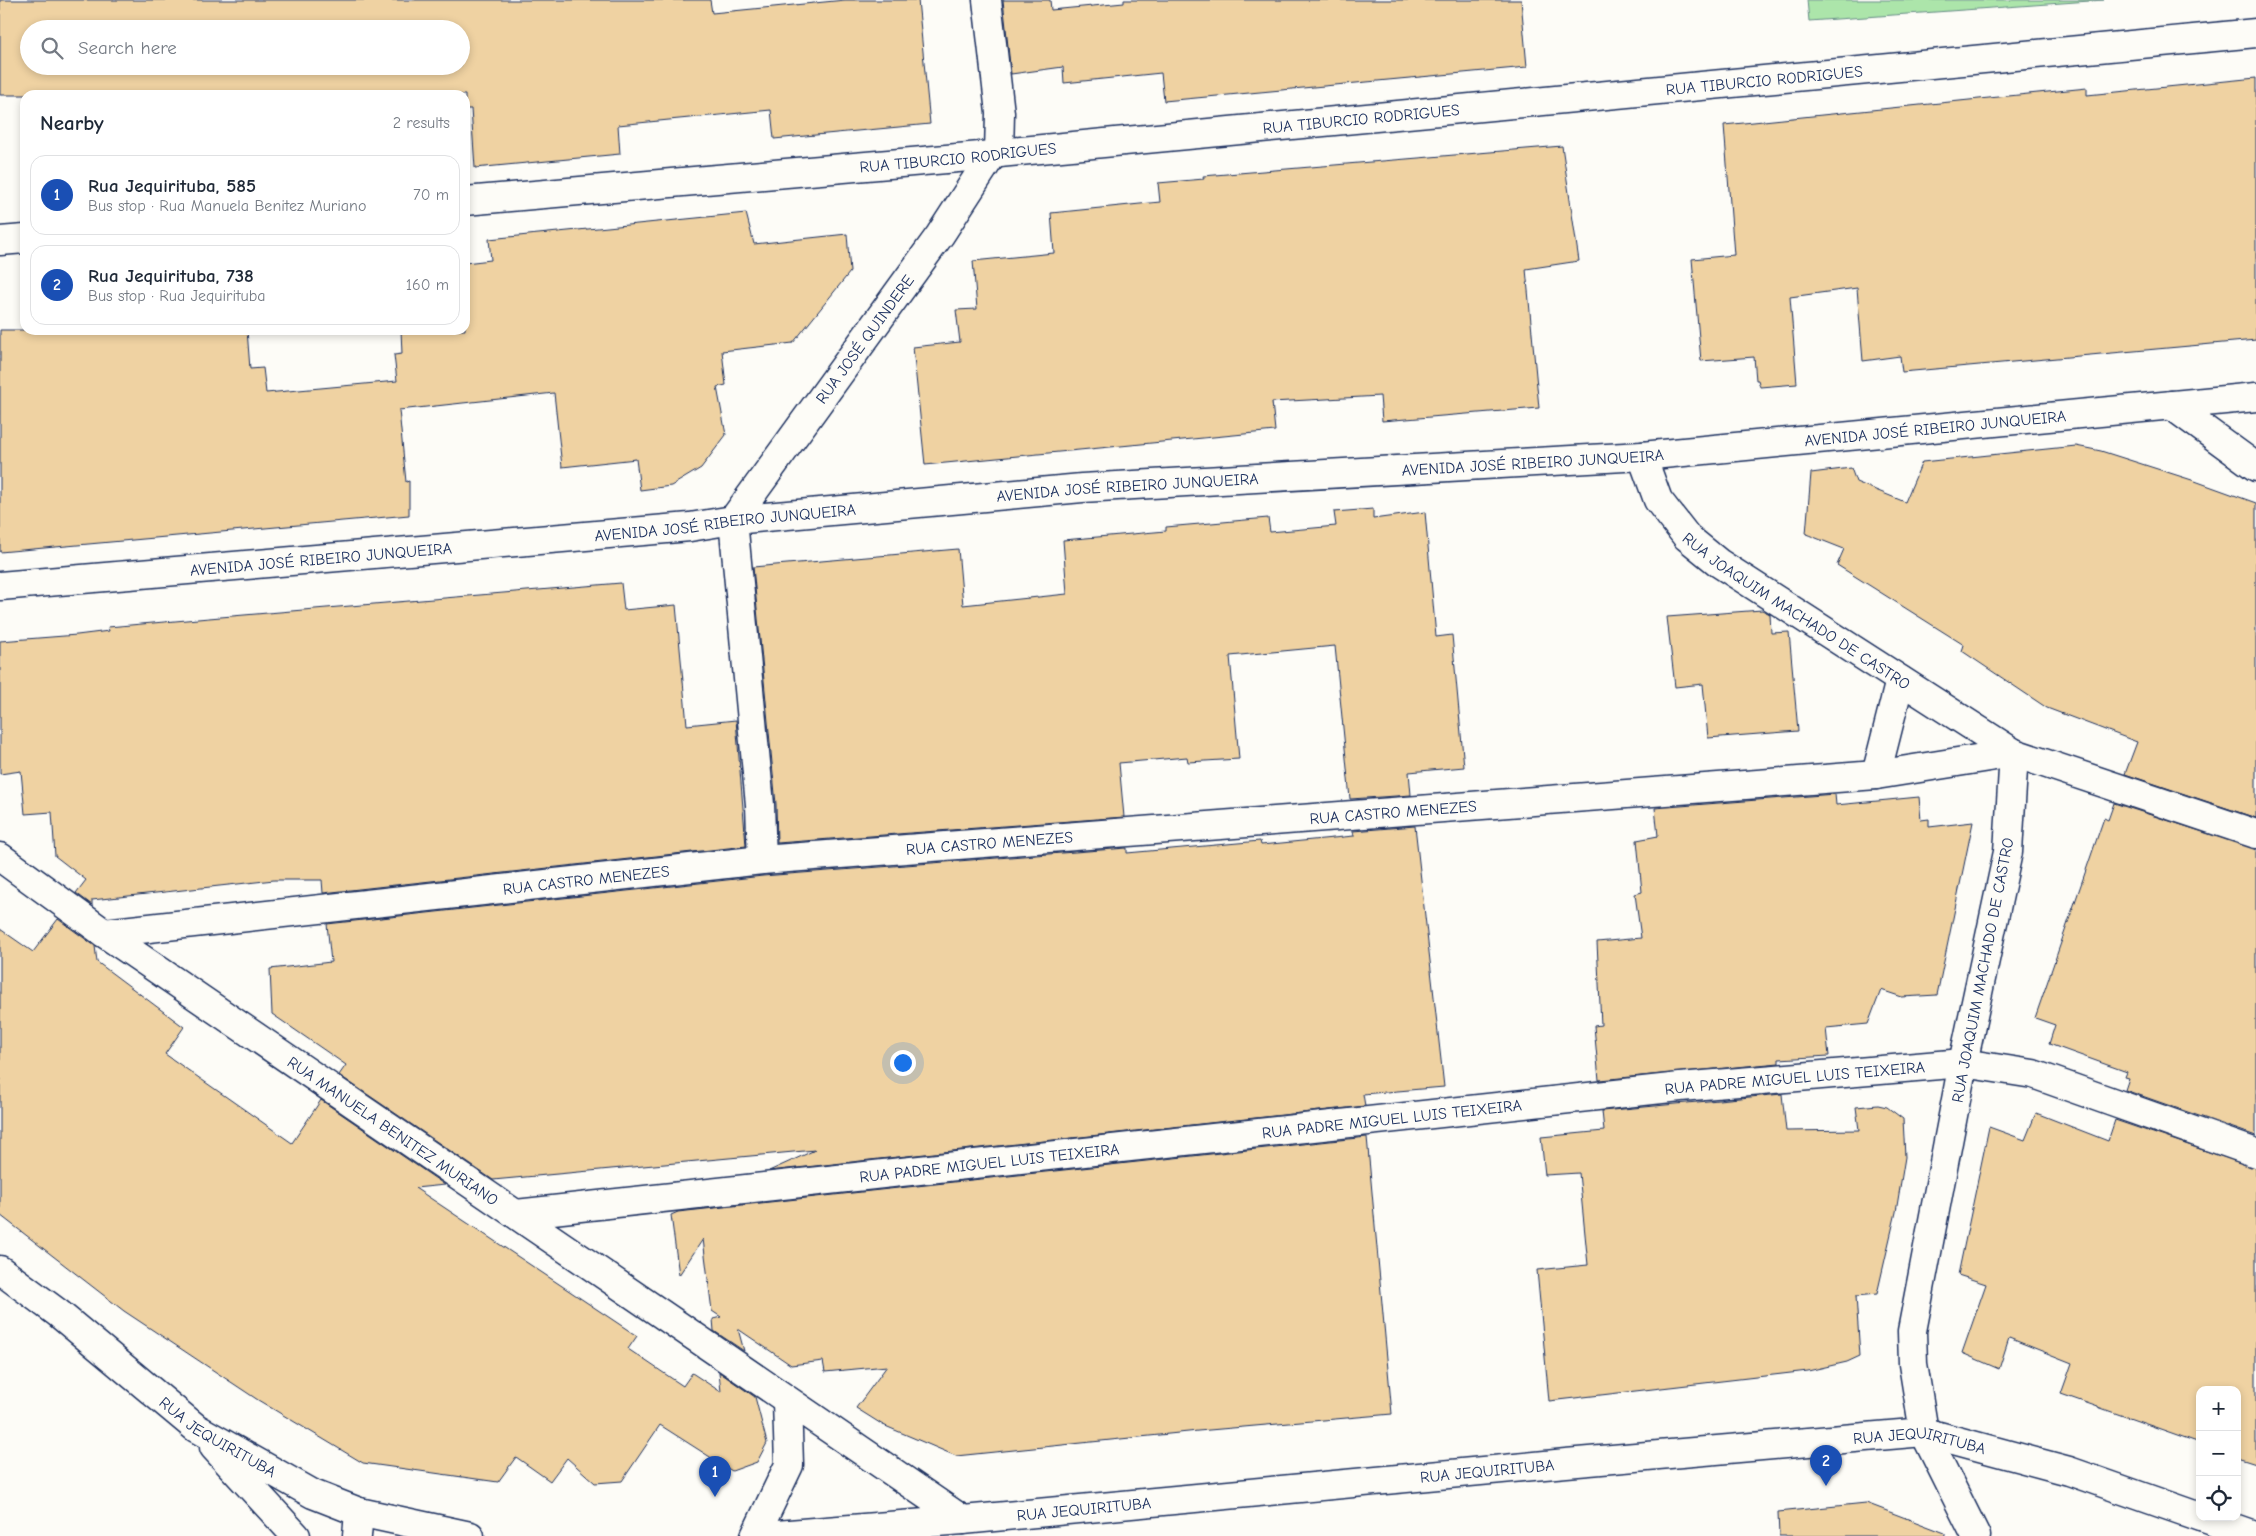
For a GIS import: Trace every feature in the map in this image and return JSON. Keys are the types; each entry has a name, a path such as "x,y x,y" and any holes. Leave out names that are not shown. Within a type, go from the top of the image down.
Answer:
{"street":[{"path":"987,0 1000,113 996,154"},
{"name":"RUA TIBURCIO RODRIGUES","path":"470,201 996,154 2256,33"},
{"name":"RUA JOSÉ QUINDERE","path":"733,520 940,235 996,154"},
{"path":"0,241 20,239"},
{"name":"AVENIDA JOSÉ RIBEIRO JUNQUEIRA","path":"0,586 690,527 733,520 1082,488 1642,456 2256,397"},
{"path":"2171,405 2256,467"},
{"name":"RUA JOAQUIM MACHADO DE CASTRO","path":"1642,456 1658,500 1687,537 1719,563 2014,753 2008,852 1963,1063 1912,1331 1913,1364 1924,1432 1976,1536"},
{"path":"733,520 760,805 762,860"},
{"path":"1876,775 1900,680"},
{"path":"2014,753 2256,834"},
{"name":"RUA CASTRO MENEZES","path":"104,933 762,860 1876,775 2014,753"},
{"name":"RUA MANUELA BENITEZ MURIANO","path":"0,857 104,933 963,1520"},
{"name":"RUA PADRE MIGUEL LUIS TEIXEIRA","path":"516,1214 1680,1087 1963,1063 2033,1074 2256,1153"},
{"name":"RUA JEQUIRITUBA","path":"0,1270 58,1313 196,1428 313,1494 358,1524 470,1536"},
{"path":"755,1536 789,1465 787,1401"},
{"path":"196,1428 296,1536"},
{"name":"RUA JEQUIRITUBA","path":"764,1536 963,1520 1556,1464 1924,1432 2069,1471 2196,1515"},
{"name":"RUA JEQUIRITUBA","path":"2212,1521 2255,1536"}],"green space":[{"path":"1807,0 2104,0 1809,21"}],"building":[{"path":"0,0 710,0 712,13 845,0 918,0 930,124 774,139 771,110 618,125 620,154 475,168 470,90 20,90 20,95 0,95"},
{"path":"1003,0 1050,0 1051,10 1124,3 1124,0 1521,0 1527,67 1164,101 1161,73 1064,83 1063,67 1011,74"},
{"path":"2256,78 2256,340 1902,372 1900,356 1863,361 1857,288 1790,297 1797,384 1760,387 1758,380 1756,380 1754,357 1701,361 1692,259 1734,255 1724,125 2087,88 2087,95"},
{"path":"1562,146 1579,261 1526,269 1539,408 1382,421 1380,396 1272,402 1275,431 925,465 913,347 960,342 956,310 977,309 973,261 1054,253 1051,213 1160,202 1158,183 1204,179 1203,176"},
{"path":"746,213 754,244 847,234 850,272 793,343 722,351 726,385 717,387 726,435 701,468 671,486 640,490 636,459 562,467 554,393 399,410 406,482 409,481 409,515 0,552 0,330 20,330 20,335 247,335 250,369 263,368 266,393 397,381 394,355 402,354 401,335 470,335 470,262 491,260 489,239"},
{"path":"2076,446 2101,451 2256,503 2256,818 2125,774 2137,742 2047,708 1962,651 1964,645 1837,565 1844,549 1806,534 1811,473 1851,468 1856,482 1905,502 1922,462"},
{"path":"1373,509 1373,519 1425,512 1436,637 1452,635 1464,767 1409,772 1411,795 1350,799 1335,646 1230,656 1239,759 1188,762 1187,757 1119,763 1124,817 777,843 776,804 753,567 958,549 963,605 1067,594 1063,540 1166,531 1166,527 1268,518 1270,532 1336,526 1334,512"},
{"path":"621,583 624,610 676,605 687,725 736,720 746,846 323,893 322,880 274,880 92,900 92,905 76,893 86,880 55,856 52,812 25,814 21,771 0,774 0,641 109,631 108,627"},
{"path":"1762,610 1770,614 1771,633 1789,632 1798,731 1708,738 1703,684 1675,687 1667,617"},
{"path":"1835,794 1836,805 1919,797 1921,820 1929,819 1929,827 1973,822 1937,995 1902,997 1881,990 1868,1024 1826,1028 1829,1056 1779,1059 1779,1063 1599,1080 1594,1026 1601,1025 1597,942 1641,938 1635,894 1642,892 1637,840 1658,836 1655,808"},
{"path":"2114,803 2256,849 2256,1136 2125,1090 2129,1078 2125,1077 2127,1072 2049,1044 2055,1025 2035,1018 2104,818 2108,820"},
{"path":"1415,826 1444,1087 1363,1094 1365,1106 769,1171 815,1150 493,1180 339,1075 346,1065 272,1014 270,969 331,962 327,924 763,876 1127,848 1127,853 1260,841 1261,845 1354,836 1353,831"},
{"path":"58,919 95,946 97,962 184,1027 165,1054 292,1143 321,1100 445,1185 415,1188 637,1336 628,1349 683,1386 692,1373 721,1392 719,1372 755,1397 767,1443 757,1462 732,1471 660,1425 622,1481 595,1483 567,1458 550,1481 516,1457 498,1482 363,1463 258,1400 124,1311 0,1215 0,929 33,952"},
{"path":"1782,1094 1786,1131 1859,1130 1856,1107 1878,1105 1887,1107 1903,1119 1905,1157 1896,1212 1877,1294 1856,1296 1860,1356 1847,1362 1808,1371 1549,1401 1537,1270 1588,1265 1579,1173 1545,1175 1541,1137 1604,1131 1602,1111"},
{"path":"2036,1113 2108,1141 2115,1120 2256,1168 2256,1463 2241,1458 2241,1386 2196,1386 2196,1442 2061,1394 2072,1363 2009,1338 1999,1369 1962,1353 1986,1284 1958,1275 1989,1127 2025,1140"},
{"path":"1367,1137 1392,1414 1198,1431 956,1456 883,1425 856,1408 887,1366 825,1372 823,1361 791,1365 738,1329 744,1351 714,1331 713,1319 721,1317 712,1311 703,1239 679,1275 671,1215 678,1212"},
{"path":"1866,1503 1945,1533 1945,1536 1779,1536 1778,1512"}],"place":[{"name":"Rua Jequirituba, 738","path":"1826,1486"},
{"name":"Rua Jequirituba, 585","path":"715,1497"}]}
